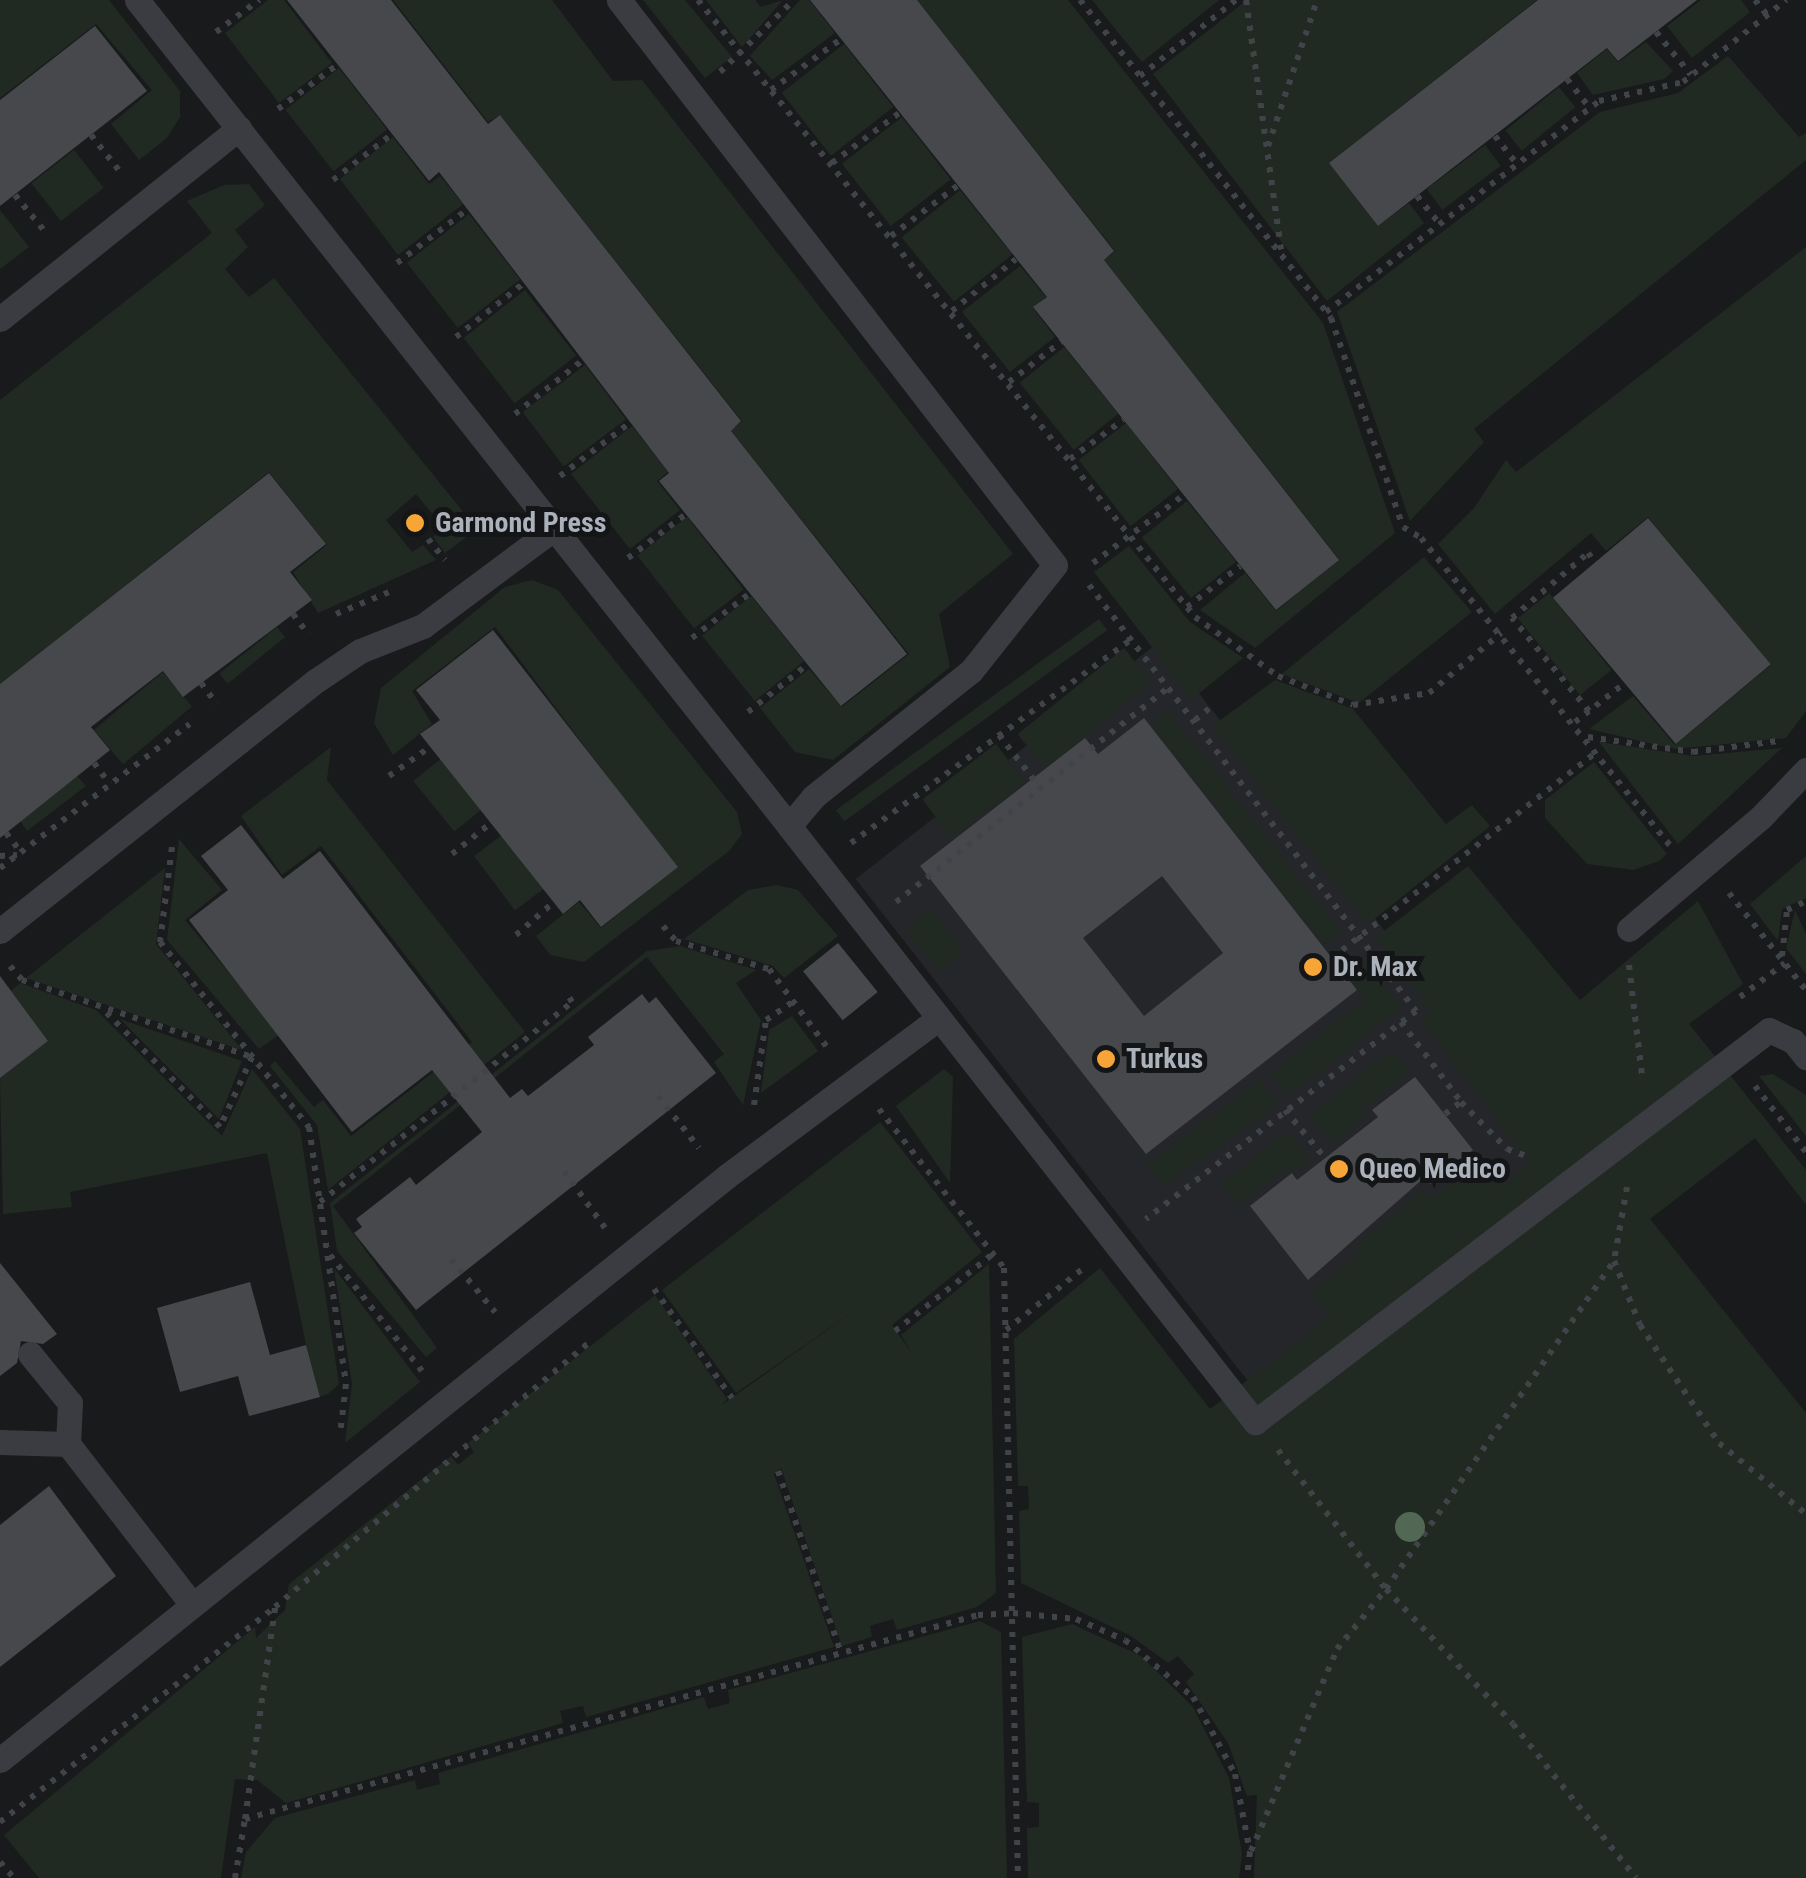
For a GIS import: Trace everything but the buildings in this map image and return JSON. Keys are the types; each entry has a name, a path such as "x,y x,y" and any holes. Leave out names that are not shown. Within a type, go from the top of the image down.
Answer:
{"lane":[{"path":"137,0 558,526 936,1020 1255,1422 1769,1030 1793,1041 1806,1057"},
{"path":"618,0 1055,565 971,670 813,796 789,826"},
{"path":"0,319 239,128"},
{"path":"0,931 317,680 360,651 423,626 558,526"},
{"path":"1630,929 1706,865 1806,770"},
{"path":"0,1760 191,1602 727,1176 936,1020"},
{"path":"30,1354 70,1403 68,1444 191,1602"},
{"path":"0,1442 68,1444"}],"path":[{"path":"216,32 259,0"},
{"path":"698,0 1187,607 1278,676 1354,705 1428,693 1500,633"},
{"path":"691,93 744,56 794,0"},
{"path":"1080,0 1326,312 1403,526 1421,538 1575,722 1672,848 1706,865 1806,990"},
{"path":"1140,76 1236,0"},
{"path":"1246,0 1282,257"},
{"path":"1267,147 1316,0"},
{"path":"1755,0 1767,15"},
{"path":"1326,312 1590,108 1692,75 1786,0"},
{"path":"1656,32 1692,75"},
{"path":"772,90 841,39"},
{"path":"278,110 337,65"},
{"path":"1566,79 1590,108"},
{"path":"832,163 899,112"},
{"path":"91,134 125,178"},
{"path":"334,180 392,134"},
{"path":"1494,136 1517,164"},
{"path":"891,236 958,186"},
{"path":"15,195 50,238"},
{"path":"1417,196 1440,224"},
{"path":"398,263 468,209"},
{"path":"952,311 1016,259"},
{"path":"456,337 524,283"},
{"path":"1009,382 1061,342"},
{"path":"515,414 583,360"},
{"path":"1070,459 1123,420"},
{"path":"562,474 630,422"},
{"path":"1006,1330 1416,1011 1170,686 1078,573 1132,537 1184,495"},
{"path":"627,558 686,514"},
{"path":"428,540 446,561"},
{"path":"1589,711 1512,618 1588,554 1594,562"},
{"path":"1187,607 1240,566"},
{"path":"691,639 750,592"},
{"path":"293,614 309,635"},
{"path":"820,866 1132,638"},
{"path":"748,712 808,664"},
{"path":"201,683 217,704"},
{"path":"1575,722 1625,683"},
{"path":"926,881 1041,789 1059,779 1170,686"},
{"path":"1195,720 1210,708"},
{"path":"1000,734 1041,789"},
{"path":"1586,736 1693,752 1787,739"},
{"path":"389,776 430,747"},
{"path":"1332,958 1598,751"},
{"path":"94,763 110,784"},
{"path":"125,774 174,836 160,942 309,1127 346,1384 338,1448 353,1476"},
{"path":"452,854 492,823"},
{"path":"0,856 19,853 6,833"},
{"path":"1782,957 1786,910 1806,901"},
{"path":"516,935 554,902"},
{"path":"663,926 676,941 769,970 832,1054"},
{"path":"1247,1878 1250,1852 1337,1649 1386,1590 1614,1262 1640,1129 1643,1086 1630,929"},
{"path":"0,953 22,980 252,1057"},
{"path":"320,1202 572,1002 566,992"},
{"path":"766,1105 753,1115 766,1020 793,1002"},
{"path":"105,1010 220,1127 252,1057"},
{"path":"1401,1022 1461,1102 1507,1149 1526,1156"},
{"path":"819,1064 846,1043"},
{"path":"658,1096 703,1152"},
{"path":"1445,1114 1461,1102"},
{"path":"865,1120 880,1108 1004,1268 1018,1878"},
{"path":"1285,1110 1325,1158"},
{"path":"689,1164 716,1143"},
{"path":"564,1171 605,1228"},
{"path":"590,1241 619,1218"},
{"path":"328,1253 422,1371 436,1360"},
{"path":"895,1330 993,1254"},
{"path":"451,1259 496,1314"},
{"path":"1614,1262 1640,1325 1720,1443 1806,1514"},
{"path":"639,1302 669,1277"},
{"path":"654,1289 732,1398"},
{"path":"481,1325 512,1301"},
{"path":"0,1822 275,1608 593,1340"},
{"path":"1255,1422 1386,1590 1513,1724 1636,1878"},
{"path":"778,1470 841,1653"},
{"path":"234,1878 275,1608"},
{"path":"245,1818 978,1615 1013,1613 1076,1618 1146,1652 1179,1684 1217,1735 1235,1774 1250,1852"},
{"path":"0,1862 14,1878"}],"shaded area":[{"path":"0,0 109,0 180,91 180,117 167,138 139,160 111,124 152,90 96,24 0,98"},
{"path":"268,0 284,0 332,63 279,103 225,33"},
{"path":"393,0 552,0 613,81 642,80 1013,554 939,614 950,667 833,760 795,752 760,708 809,669 842,707 909,654 731,431 742,421 500,115 488,122"},
{"path":"643,0 685,0 732,57 705,78"},
{"path":"706,0 755,0 761,7 783,0 742,47"},
{"path":"800,0 809,0 835,33 772,80 750,56"},
{"path":"917,0 1068,0 1323,323 1395,533 1255,648 1200,610 1245,573 1276,611 1339,559 1104,260 1115,251"},
{"path":"1092,0 1219,0 1142,62"},
{"path":"1247,0 1537,0 1329,163 1378,226 1409,203 1424,223 1327,301 1153,74"},
{"path":"1701,0 1741,0 1750,12 1692,58 1667,26"},
{"path":"1646,42 1673,71 1664,79 1593,95 1577,73 1607,49 1618,62"},
{"path":"844,44 893,107 831,156 782,93"},
{"path":"1728,56 1799,137 1806,133 1806,160 1474,429 1484,442 1410,521 1337,312 1600,112 1678,93"},
{"path":"339,68 387,129 333,171 285,110"},
{"path":"1559,87 1575,107 1522,151 1505,130"},
{"path":"902,117 951,179 891,226 842,164"},
{"path":"393,137 429,184 440,176 463,204 398,255 340,179"},
{"path":"1485,145 1501,166 1442,210 1427,189"},
{"path":"74,150 104,188 61,221 31,183"},
{"path":"249,184 265,205 235,230 248,247 225,269 249,297 274,278 477,529 445,553 433,537 444,528 416,494 386,520 412,552 423,545 436,560 318,613 293,572 327,545 269,472 0,684 0,400 212,233 187,201 224,185"},
{"path":"960,190 1012,255 954,302 902,237"},
{"path":"0,210 29,247 0,269"},
{"path":"469,214 520,279 458,328 407,263"},
{"path":"1806,247 1806,711 1786,738 1675,749 1589,729 1633,696 1675,745 1771,665 1648,517 1606,551 1591,533 1495,614 1438,544 1474,508 1506,460 1516,472"},
{"path":"1020,266 1046,297 1033,308 1055,337 1010,372 962,312"},
{"path":"525,290 576,355 515,403 464,338"},
{"path":"1064,347 1118,414 1074,450 1020,383"},
{"path":"585,365 626,419 564,466 523,412"},
{"path":"1126,423 1178,489 1130,526 1079,460"},
{"path":"632,426 668,472 657,481 680,510 630,549 571,474"},
{"path":"1187,501 1236,562 1191,598 1142,538"},
{"path":"687,517 744,589 694,628 637,556"},
{"path":"1129,546 1190,622 1243,658 1192,699 1094,572"},
{"path":"1424,557 1472,612 1359,703 1282,674"},
{"path":"532,580 558,590 737,812 742,834 729,851 584,962 550,955 536,936 579,902 601,928 676,868 495,627 412,691 432,724 393,755 374,723 381,688 505,587"},
{"path":"1549,593 1611,670 1580,695 1518,618"},
{"path":"751,596 804,661 755,701 702,636"},
{"path":"1099,619 1107,630 844,821 836,810"},
{"path":"277,627 285,637 228,684 219,674"},
{"path":"1159,642 1569,1167 1266,1404 856,879"},
{"path":"1124,648 1152,682 1045,768 1018,734"},
{"path":"163,672 192,706 123,764 94,730"},
{"path":"1275,680 1353,709 1446,824 1472,805 1490,826 1367,925 1212,726"},
{"path":"1168,711 1340,932 1324,945 1151,724"},
{"path":"1599,742 1693,756 1782,748 1678,844"},
{"path":"996,744 1025,782 951,838 923,799"},
{"path":"331,747 327,780 525,1032 328,1190 317,1125 270,1066 275,1061 314,1107 323,1100 351,1136 472,1042 321,846 282,875 241,816"},
{"path":"453,749 494,800 454,832 413,781"},
{"path":"58,754 86,786 27,831 20,821"},
{"path":"1594,762 1667,854 1659,861 1634,870 1587,864 1545,818 1545,800"},
{"path":"518,823 559,877 515,910 474,856"},
{"path":"179,839 222,890 185,920 280,1034 259,1049 167,940"},
{"path":"1806,856 1806,898 1782,909 1778,941 1750,904"},
{"path":"1468,866 1580,1000 1698,901 1743,984 1689,1024 1806,1170 1806,1205 1755,1138 1650,1219 1806,1413 1806,1878 1254,1878 1257,1795 1247,1796 1228,1743 1186,1682 1194,1674 1178,1656 1168,1663 1131,1636 1021,1583 1019,1511 1029,1509 1028,1486 1018,1486 1014,1339 1100,1268 1210,1409 1330,1317 1311,1292 1359,1255 1353,1246 1422,1192 1430,1199 1479,1160 1499,1187 1530,1164 1420,1019 1431,1009 1375,938"},
{"path":"165,868 156,944 242,1050 26,978"},
{"path":"777,885 798,890 838,936 784,978 773,966 684,939 748,890"},
{"path":"931,908 964,951 938,971 905,928"},
{"path":"1795,910 1806,934 1806,974 1786,948"},
{"path":"680,946 756,970 736,983 761,1020 743,1105 714,1062 724,1054 647,957 333,1206 437,1348 426,1357 337,1251 330,1203 647,951"},
{"path":"1363,958 1401,1008 1288,1096 1271,1073 1365,999 1345,972"},
{"path":"20,983 96,1010 222,1136 252,1069 300,1129 339,1384 329,1393 320,1397 306,1345 267,1153 70,1192 72,1207 3,1214 0,1078 48,1041 11,991"},
{"path":"792,1016 818,1051 761,1093 769,1030"},
{"path":"120,1019 242,1061 219,1119"},
{"path":"1392,1050 1409,1071 1359,1110 1365,1118 1332,1144 1309,1115"},
{"path":"944,1069 953,1077 950,1183 896,1106"},
{"path":"1773,1074 1806,1095 1806,1136 1759,1076"},
{"path":"1260,1081 1277,1104 1163,1187 1146,1164"},
{"path":"880,1122 982,1252 892,1325 913,1355 901,1335 989,1264 996,1593 977,1607 897,1630 893,1619 870,1626 872,1637 842,1646 781,1468 774,1474 834,1647 586,1717 583,1706 560,1711 563,1723 286,1803 257,1780 235,1779 221,1878 39,1878 4,1835 255,1627 256,1638 285,1610 289,1584 451,1456 458,1465 474,1452 468,1443 655,1295 727,1399 722,1405 858,1308 736,1393 662,1290"},
{"path":"1287,1132 1310,1162 1295,1173 1289,1167 1240,1205 1222,1183"},
{"path":"334,1268 420,1382 345,1443 352,1384"},
{"path":"980,1621 1001,1632 1007,1878 241,1878 246,1852 275,1818 415,1780 417,1790 440,1784 438,1773 704,1697 708,1709 730,1703 728,1690"},
{"path":"1072,1624 1141,1656 1193,1707 1229,1778 1242,1854 1239,1878 1028,1878 1027,1828 1039,1827 1039,1803 1027,1802 1022,1637"}],"place":[{"name":"Garmond Press","path":"415,523"},
{"name":"Dr. Max","path":"1313,967"},
{"name":"Turkus","path":"1106,1059"},
{"name":"Queo Medico","path":"1339,1169"}]}
